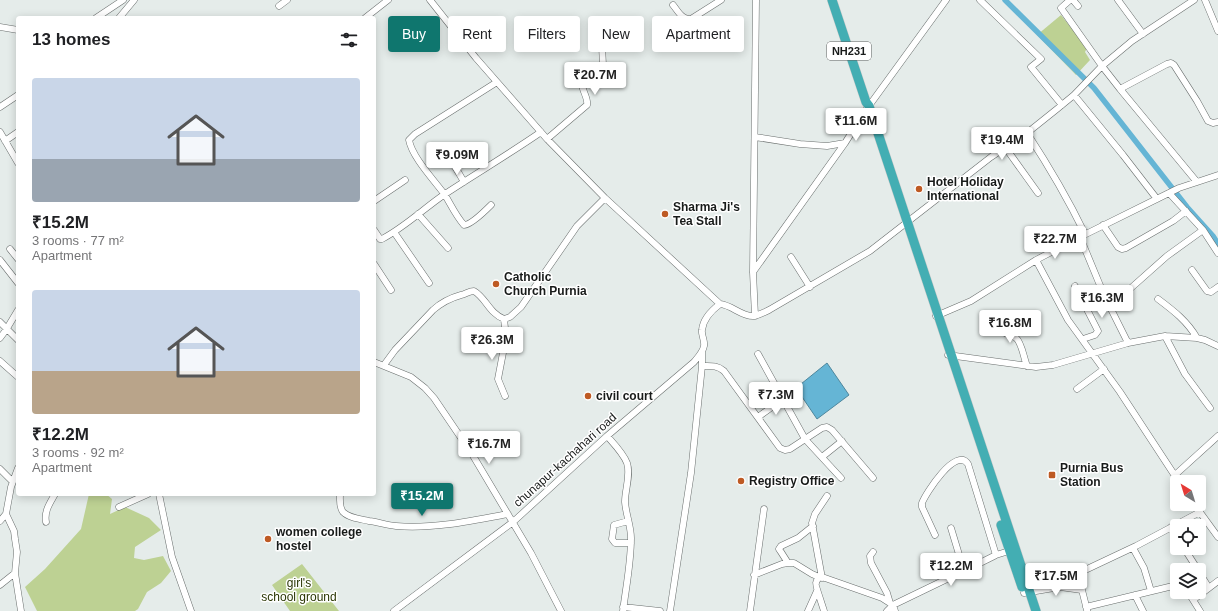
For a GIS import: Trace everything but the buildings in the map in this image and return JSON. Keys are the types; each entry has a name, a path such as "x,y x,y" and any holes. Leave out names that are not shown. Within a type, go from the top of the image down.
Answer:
{"highway":[{"name":"NH231","path":"832,0 1027,593 1030,611"},
{"name":"NH231","path":"949,355 1009,552 1036,611"}],"street":[{"path":"99,16 123,0"},
{"path":"121,16 134,0"},
{"path":"279,6 287,0"},
{"path":"368,16 388,0"},
{"path":"430,0 496,82 547,139 605,198 720,304 732,307 747,315 755,316 769,310 810,287 870,251 991,157 1027,133 1062,105 1085,85 1102,66 1132,41 1194,0"},
{"path":"673,5 681,15 687,19 691,19 721,0"},
{"path":"755,316 753,272 756,0"},
{"path":"753,272 845,143 867,106 946,0"},
{"path":"980,0 1040,59 1031,67 1062,105"},
{"path":"1070,0 1061,8 1102,66 1197,182"},
{"path":"1074,0 1078,6"},
{"path":"1118,0 1143,34"},
{"path":"1205,0 1218,30"},
{"path":"1,28 16,30"},
{"path":"547,139 587,105 587,100 582,86 583,81 603,64 602,52"},
{"path":"1120,89 1171,63 1174,65 1197,101 1208,121 1213,124 1218,122"},
{"path":"491,205 467,225 464,225 417,158 409,144 409,140 415,134 496,82"},
{"path":"1074,95 1157,199"},
{"path":"0,107 16,96"},
{"path":"0,132 16,159"},
{"path":"376,238 382,239 394,232 444,195 541,132"},
{"path":"5,141 16,133"},
{"path":"1027,133 1069,201 1104,295 1128,343"},
{"path":"755,136 800,144 827,146 845,143"},
{"path":"1005,147 1038,193"},
{"path":"12,152 16,149"},
{"path":"447,153 464,182"},
{"path":"936,316 971,301 1036,260 1082,235 1179,188 1218,175"},
{"path":"376,200 405,180"},
{"path":"1170,193 1203,230 1218,253"},
{"path":"504,320 510,317 521,307 578,226 605,198"},
{"path":"1104,225 1118,247 1122,249 1173,221 1186,211"},
{"path":"418,214 448,248"},
{"path":"1130,288 1167,256 1203,230"},
{"path":"394,232 430,283"},
{"path":"10,249 16,256"},
{"path":"791,257 810,287"},
{"path":"0,260 16,281"},
{"path":"1036,260 1068,320 1120,392 1175,475 1218,436"},
{"path":"376,267 391,290"},
{"path":"1192,270 1207,291 1211,292 1218,288"},
{"path":"1075,286 1098,331 1095,335 1083,339"},
{"path":"384,365 395,350 432,310 450,298 474,291 492,312 504,320"},
{"path":"1158,299 1184,320 1197,338"},
{"path":"670,611 691,477 702,366 702,352 704,345 702,330 705,320 712,310 720,304"},
{"path":"0,338 16,313"},
{"path":"504,320 506,337 498,380 505,396"},
{"path":"0,322 6,330 16,338"},
{"path":"998,325 1003,332 1014,336 1019,341 1027,366"},
{"path":"1165,336 1185,374 1210,408"},
{"path":"949,355 1044,367 1128,343 1165,336 1197,338 1218,346"},
{"name":"chunapur-kachahari road","path":"394,611 513,522 607,436 694,362 702,352"},
{"path":"758,354 805,439 841,478"},
{"path":"0,361 16,374"},
{"path":"376,363 411,377 425,388 434,398 472,454 513,522 516,530 531,553 562,611"},
{"path":"702,366 720,367 724,371 780,448 785,450 790,449 822,428 827,427 832,430 842,441 873,478"},
{"path":"1077,389 1104,369"},
{"path":"758,417 783,399"},
{"path":"607,436 627,462 628,475 625,502 632,537 628,582 623,609 660,611"},
{"path":"822,457 842,441"},
{"path":"935,535 922,503 939,475 957,460 965,460 968,464 996,555"},
{"path":"0,469 12,481"},
{"path":"16,472 12,481 6,514 14,531 17,552 15,573 21,611"},
{"path":"46,522 46,510 54,496"},
{"path":"118,507 143,496"},
{"path":"159,496 172,557 191,611"},
{"path":"340,496 340,506 343,512 350,517 379,524 396,526 453,524 508,514"},
{"path":"824,611 816,583 820,577 812,526 815,514 827,496"},
{"path":"750,611 764,509"},
{"path":"1186,519 1200,512 1218,537"},
{"path":"0,521 6,514"},
{"path":"628,520 614,525 612,539 615,543 631,543"},
{"path":"788,563 780,552 780,548 798,538 812,526"},
{"path":"951,528 964,571"},
{"path":"1060,587 1061,580 1081,574 1090,567 1133,548 1170,528"},
{"path":"1133,548 1144,568 1151,591"},
{"path":"873,552 870,556 871,563 887,593 892,606"},
{"path":"887,611 892,606 996,555 1009,552"},
{"path":"754,575 782,564 794,563 820,577 882,598 892,606"},
{"path":"0,585 15,573"},
{"path":"1081,574 1082,590 1087,609 1170,587"},
{"path":"1200,611 1193,600 1218,581"},
{"path":"1206,583 1209,588"},
{"path":"1027,593 1060,587 1082,590"},
{"path":"808,611 818,591"},
{"path":"1136,595 1143,611"}],"green space":[{"path":"1061,15 1087,48 1085,52 1090,60 1076,75 1037,35"},
{"path":"89,496 108,496 112,499 110,514 125,507 149,518 161,530 135,547 134,558 144,560 163,556 171,571 161,583 147,592 138,609 135,611 37,611 25,587 45,569 81,529"},
{"name":"girl's school ground","path":"302,564 339,611 290,611 272,585"}],"water":[{"path":"827,363 849,395 817,419 796,388"}],"waterway":[{"path":"1005,0 1094,88 1187,207 1213,236 1218,244"}],"place":[{"name":"Hotel Holiday International","path":"919,189"},
{"name":"Sharma Ji's Tea Stall","path":"665,214"},
{"name":"Catholic Church Purnia","path":"496,284"},
{"name":"civil court","path":"588,396"},
{"name":"Purnia Bus Station","path":"1052,475"},
{"name":"Registry Office","path":"741,481"},
{"name":"women college hostel","path":"268,539"}]}
